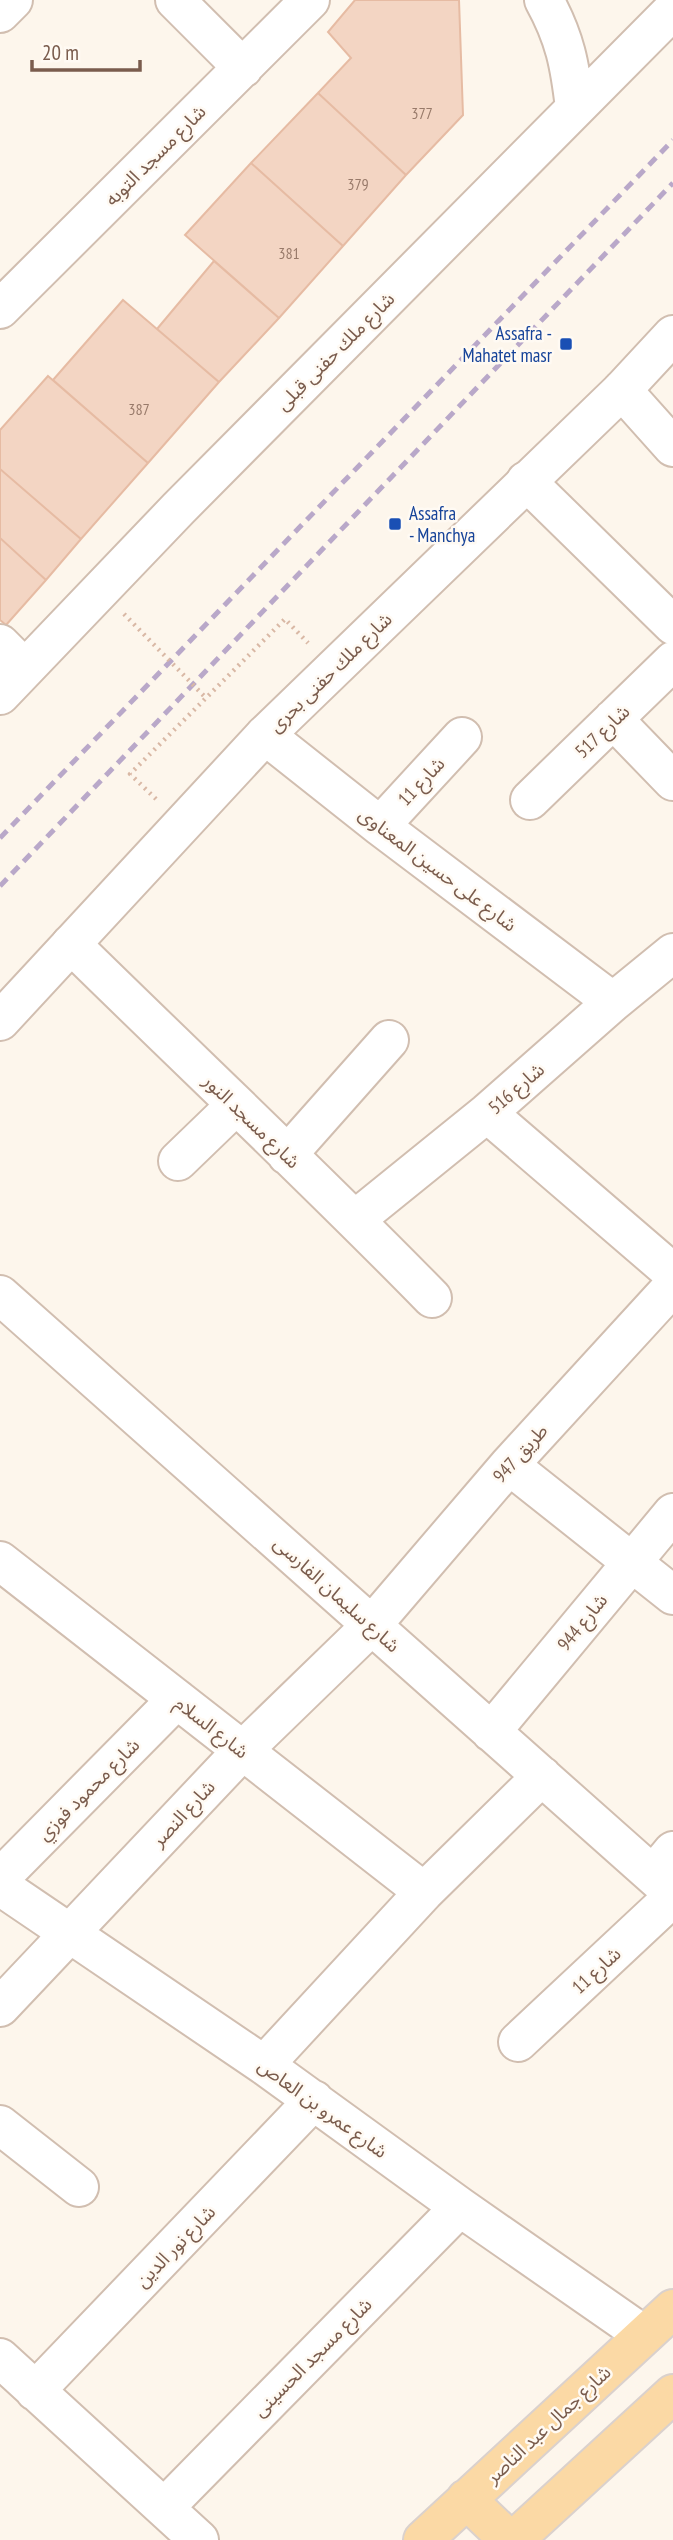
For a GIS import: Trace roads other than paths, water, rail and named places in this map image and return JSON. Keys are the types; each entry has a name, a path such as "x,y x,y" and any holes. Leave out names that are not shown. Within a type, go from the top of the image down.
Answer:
{"main road":[{"name":"شارع جمال عبد الناصر","path":"424,2540 673,2309"},
{"path":"466,2499 511,2540 673,2394"}],"street":[{"path":"0,13 13,0"},
{"path":"175,0 243,68"},
{"name":"شارع مسجد التوبه","path":"0,309 310,0"},
{"path":"544,0 557,23 570,61 575,108"},
{"name":"شارع ملك حفنى قبلى","path":"8,669 673,10"},
{"name":"شارع ملك حفنى بحرى","path":"0,1021 265,734 622,390 673,335"},
{"path":"622,390 673,447"},
{"path":"526,481 673,625"},
{"name":"شارع 517","path":"530,800 673,661"},
{"path":"613,719 673,781"},
{"name":"شارع على حسين المعناوى","path":"265,734 380,826 613,1002"},
{"name":"شارع 11","path":"380,826 462,737"},
{"name":"شارع مسجد النور","path":"71,944 235,1106 356,1219 432,1297"},
{"name":"شارع 516","path":"356,1219 487,1113 673,953"},
{"path":"287,1155 389,1040"},
{"path":"178,1161 235,1106"},
{"path":"487,1113 673,1273"},
{"name":"طريق 947","path":"372,1625 509,1465 673,1286"},
{"name":"شارع سليمان الفارسى","path":"0,1296 491,1732 668,1879"},
{"path":"509,1465 673,1595"},
{"name":"شارع 944","path":"491,1732 673,1513"},
{"name":"شارع السلام","path":"0,1561 424,1892"},
{"name":"شارع النصر","path":"0,2007 242,1751 372,1625"},
{"name":"شارع محمود فوزي","path":"0,1878 177,1699"},
{"path":"264,2065 424,1892 542,1776"},
{"name":"شارع 11","path":"518,2042 668,1879"},
{"name":"شارع عمرو بن العاص","path":"0,1886 264,2065 460,2207 644,2335"},
{"name":"شارع نور الدين","path":"35,2391 314,2101"},
{"path":"0,2125 79,2187"},
{"name":"شارع مسجد الحسينى","path":"164,2508 460,2207"},
{"path":"0,2358 199,2540"}],"railway":[{"path":"0,838 673,140"},
{"path":"0,886 673,183"}],"place":[{"name":"Assafra - Mahatet masr","path":"566,344"},
{"name":"Assafra - Manchya","path":"395,524"}]}
